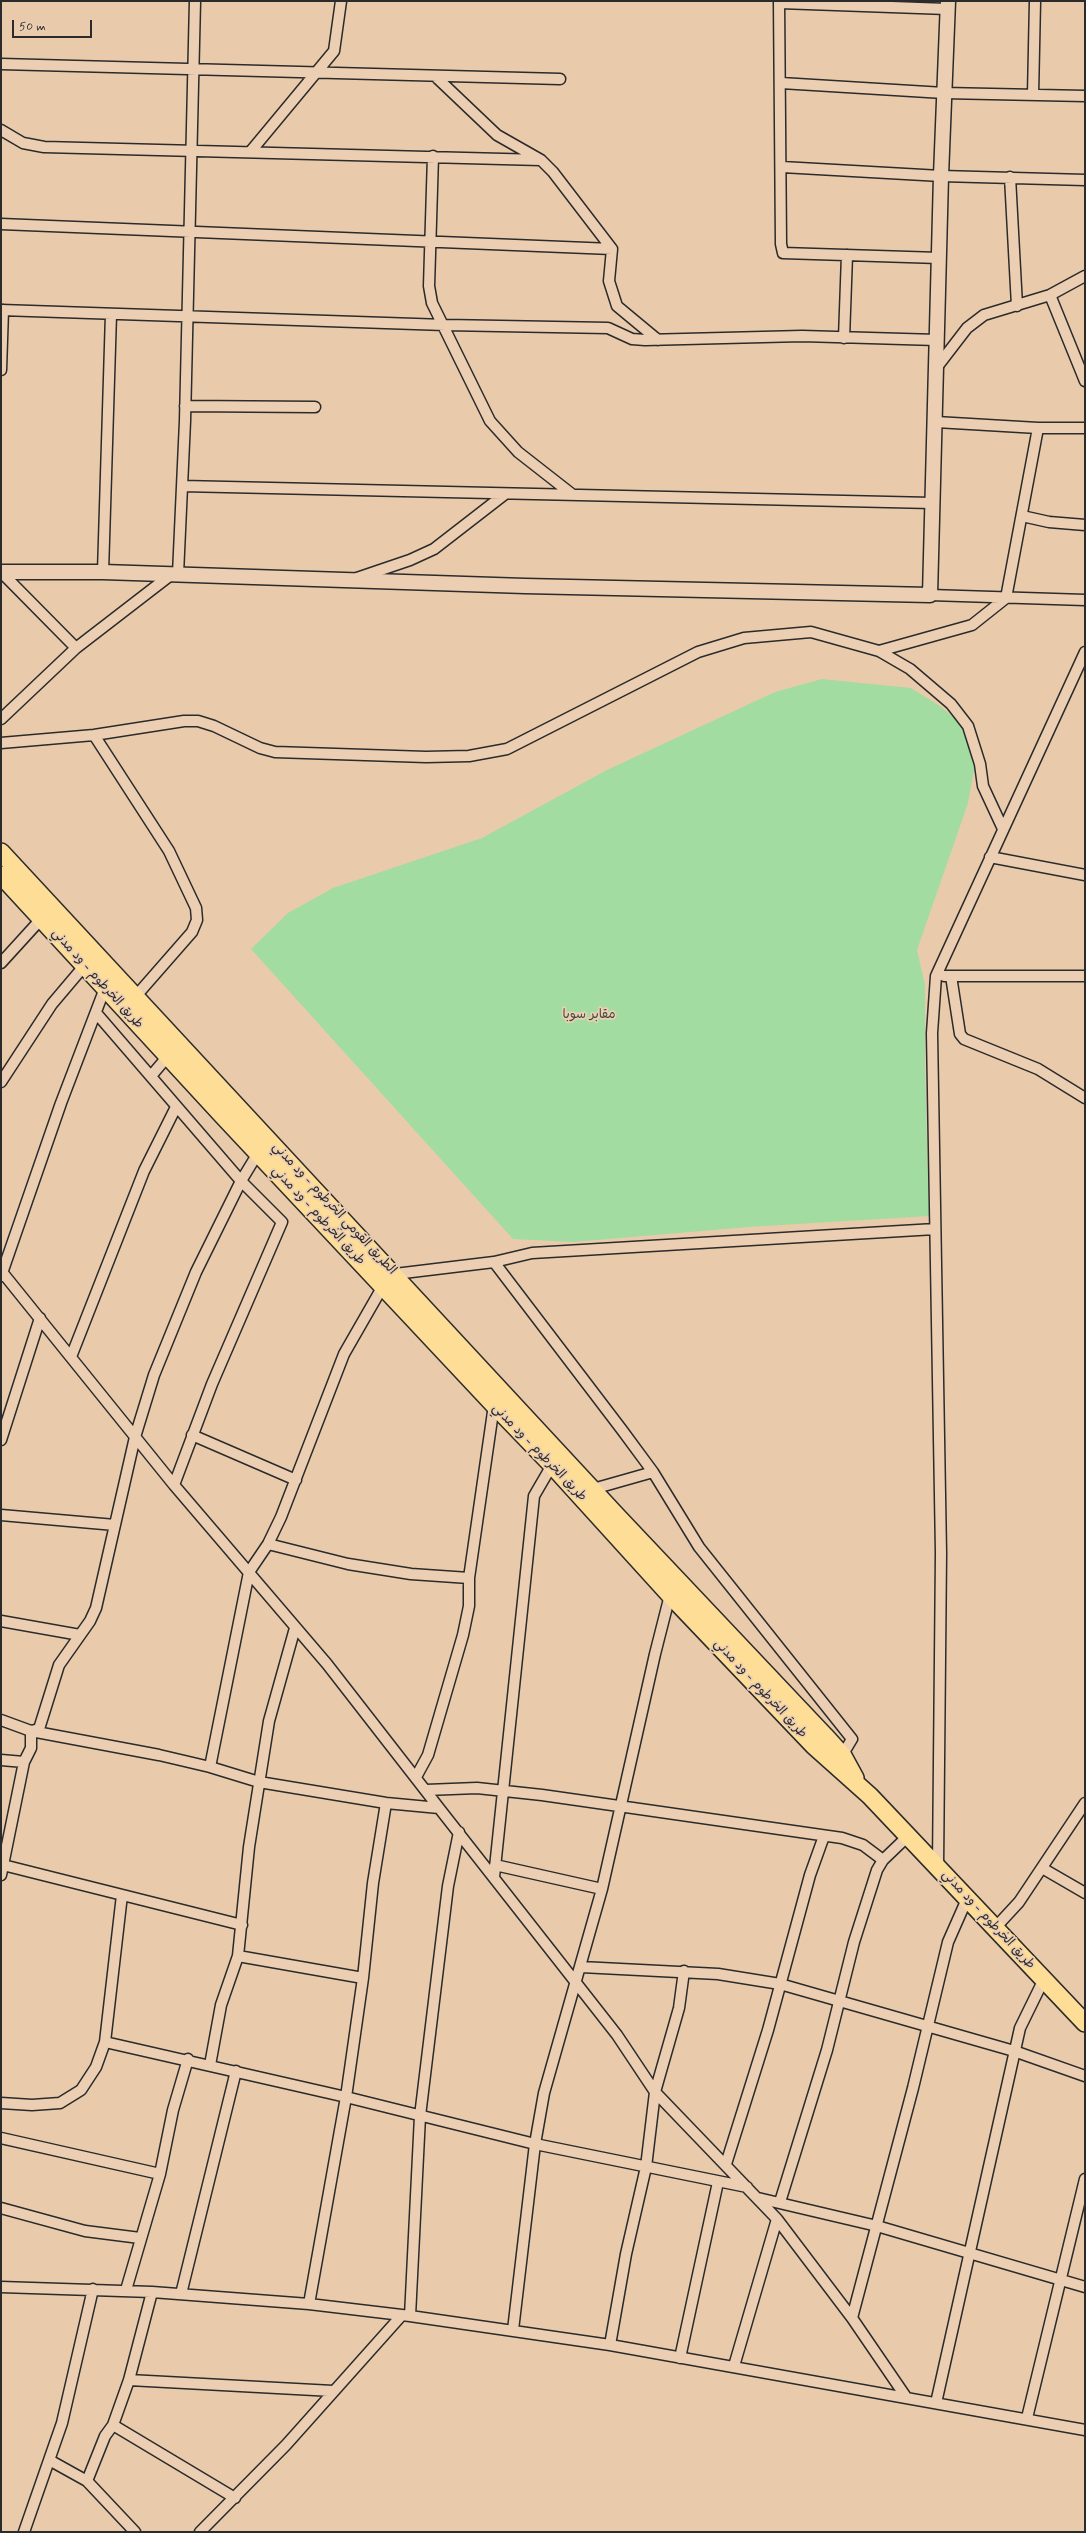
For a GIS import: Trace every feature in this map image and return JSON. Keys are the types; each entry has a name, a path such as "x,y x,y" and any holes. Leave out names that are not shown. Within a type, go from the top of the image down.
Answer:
{"highway":[{"name":"الطريق القومي الخرطوم - ود مدني","path":"1,852 136,996 389,1280 593,1489 856,1782"},
{"name":"طريق الخرطوم - ود مدني","path":"1,875 258,1153 389,1280 494,1405 552,1465 670,1595 838,1761"},
{"name":"طريق الخرطوم - ود مدني","path":"856,1782 1085,2023"}],"street":[{"path":"1,719 76,648 175,574 182,486 185,406 186,316 195,1"},
{"path":"251,152 315,72 334,51 340,1"},
{"path":"1033,96 1035,1"},
{"path":"930,595 936,422 941,176 948,5 780,2 782,167 781,244 783,253 939,258"},
{"path":"1,64 560,79"},
{"path":"435,76 497,135 541,160 553,172 612,249 609,281 617,306 658,340"},
{"path":"781,83 944,93 1085,96"},
{"path":"1,130 23,143 44,146 541,160"},
{"path":"433,156 429,286 432,302 490,421 518,452 573,495"},
{"path":"782,167 941,176 1085,180"},
{"path":"1010,177 1017,306"},
{"path":"1,224 189,233 612,249"},
{"path":"844,338 847,255"},
{"path":"937,367 967,328 984,315 1050,295 1085,276"},
{"path":"1050,295 1085,381"},
{"path":"1,370 2,310 444,326 608,328 632,338 658,340 739,337 937,340"},
{"path":"103,572 110,314"},
{"path":"185,406 315,407"},
{"path":"936,422 1038,428 1085,428"},
{"path":"879,650 972,624 1006,598 1038,428"},
{"path":"182,486 932,503"},
{"path":"353,579 410,560 434,549 505,494"},
{"path":"1022,516 1049,522 1085,525"},
{"path":"1,572 103,572 353,579 525,586 1085,600"},
{"path":"1,572 76,648"},
{"path":"1,744 94,735 171,722 198,721 214,726 260,748 275,752 426,757 469,756 507,749 698,652 744,638 811,632 879,650 910,669 951,704 968,726 980,764 983,786 1003,829"},
{"path":"938,1867 941,1553 932,1034 936,976 1085,652"},
{"path":"94,735 169,851 196,908 197,920 192,932 136,996"},
{"path":"990,857 1085,875"},
{"path":"1,963 42,918"},
{"path":"1,1082 52,1004 85,966"},
{"path":"936,976 1085,976"},
{"path":"950,976 960,1034 964,1039 1038,1069 1085,1098"},
{"path":"105,988 97,1014 61,1102 2,1268 134,1438 249,1572 416,1777 617,2035 655,2092 726,2164 777,2219 852,2318 906,2397"},
{"path":"97,1014 151,1076 176,1108 241,1181 282,1222 192,1435 174,1485"},
{"path":"151,1076 168,1056"},
{"path":"71,1357 144,1171 176,1108"},
{"path":"31,1731 39,1730 60,1665 90,1621 96,1608 134,1438 145,1401 174,1323 196,1272 241,1181 258,1153"},
{"path":"210,1767 249,1572 268,1544 296,1480 344,1354 389,1280 494,1262 532,1253 935,1229"},
{"path":"494,1262 653,1472 699,1547 852,1739 838,1761"},
{"path":"1,1440 40,1318"},
{"path":"416,1777 428,1755 463,1635 469,1606 469,1578 494,1405"},
{"path":"192,1435 296,1480"},
{"path":"494,1877 501,1791 534,1496 552,1465"},
{"path":"593,1489 653,1472"},
{"path":"1,1515 115,1525"},
{"path":"268,1544 348,1564 411,1574 469,1578"},
{"path":"513,2330 535,2144 549,2072 581,1967 602,1889 622,1805 654,1654 670,1595"},
{"path":"1,1621 80,1635"},
{"path":"210,2065 221,2005 238,1956 259,1782 269,1721 295,1628"},
{"path":"1,1720 31,1731 159,1755 210,1767 259,1782 386,1803 439,1808"},
{"path":"1,1875 24,1762 31,1748 31,1731"},
{"path":"1,1760 24,1762"},
{"path":"426,1790 477,1788 622,1805 824,1836 854,1841 882,1860"},
{"path":"309,2304 346,2096 363,1978 373,1883 386,1803"},
{"path":"995,1928 1018,1902 1085,1803"},
{"path":"200,2532 286,2445 333,2391 406,2315 420,2116 448,1886 459,1832"},
{"path":"726,2164 780,1984 806,1888 824,1836"},
{"path":"780,2202 841,2000 854,1942 882,1860 908,1836"},
{"path":"3,1865 242,1925"},
{"path":"495,1865 602,1889"},
{"path":"1042,1868 1085,1893"},
{"path":"1,2103 32,2105 60,2103 81,2090 96,2067 104,2042 122,1895"},
{"path":"852,2318 929,2025 948,1942 967,1898"},
{"path":"238,1956 363,1978"},
{"path":"581,1967 684,1971 718,1974 780,1984 929,2025 1014,2051 1085,2076"},
{"path":"610,2345 626,2254 646,2167 655,2092 673,2030 684,1971"},
{"path":"936,2403 1014,2051 1020,2028 1044,1979"},
{"path":"104,2042 188,2059 346,2096 535,2144 747,2187"},
{"path":"126,2290 160,2174 173,2110 188,2059"},
{"path":"181,2294 236,2071"},
{"path":"1,2138 160,2174"},
{"path":"1027,2418 1085,2179"},
{"path":"680,2358 718,2182"},
{"path":"758,2198 876,2226 1085,2287"},
{"path":"1,2208 85,2231 140,2238"},
{"path":"734,2366 777,2219"},
{"path":"1,2287 126,2290 309,2304 406,2315 610,2345 734,2366 1027,2418 1085,2430"},
{"path":"24,2532 51,2461 62,2423 93,2289"},
{"path":"86,2481 105,2436 113,2425 129,2380 152,2292"},
{"path":"129,2380 333,2391"},
{"path":"113,2425 235,2498"},
{"path":"51,2461 86,2481 135,2532"}],"green space":[{"name":"مقابر سوبا","path":"822,679 911,688 940,706 959,722 973,750 974,770 968,803 917,950 925,985 925,1068 929,1216 749,1227 573,1242 513,1239 251,949 288,913 333,888 482,838 607,770 775,692"}]}
